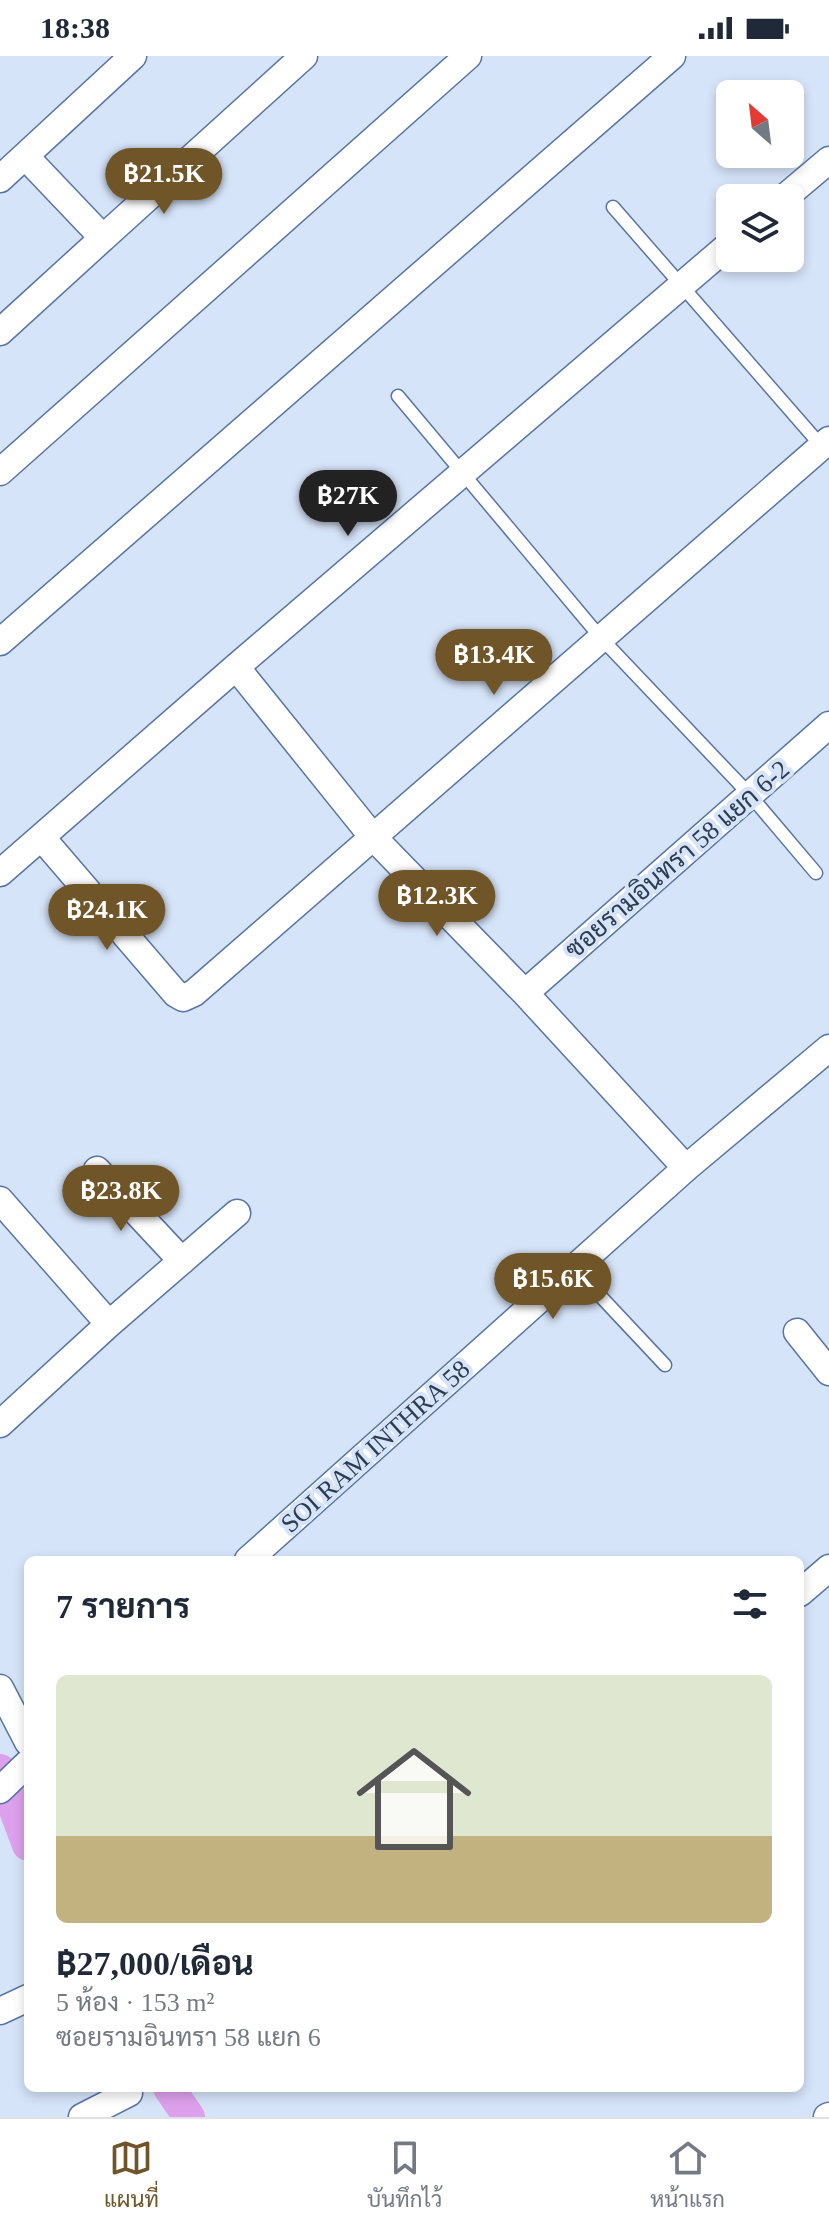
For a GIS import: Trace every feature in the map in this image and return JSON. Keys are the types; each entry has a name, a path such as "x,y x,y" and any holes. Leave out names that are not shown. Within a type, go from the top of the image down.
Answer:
{"street":[{"path":"0,179 133,56"},
{"path":"0,332 304,56"},
{"path":"0,472 468,56"},
{"path":"0,642 672,56"},
{"path":"25,156 103,238"},
{"path":"801,184 829,160"},
{"path":"0,873 716,256"},
{"path":"42,838 176,994 183,998 194,993 601,638 827,447"},
{"path":"236,667 372,836 525,993 686,1168"},
{"name":"ซอยรามอินทรา 58 แยก 6-2","path":"525,993 829,725"},
{"name":"SOI RAM INTHRA 58","path":"252,1556 686,1168 829,1048"},
{"path":"97,1170 182,1261"},
{"path":"0,1201 109,1324"},
{"path":"0,1424 237,1213"},
{"path":"797,1332 829,1372"},
{"path":"804,1590 829,1568"},
{"path":"0,1688 24,1747"},
{"path":"0,1790 24,1762"},
{"path":"0,2011 24,2000"},
{"path":"82,2117 129,2093"}],"lane":[{"path":"613,207 827,447"},
{"path":"398,396 601,638 750,795 816,873"},
{"path":"574,1268 665,1365"}],"waterway":[{"path":"0,1770 24,1834"},
{"path":"172,2092 189,2117"}]}
